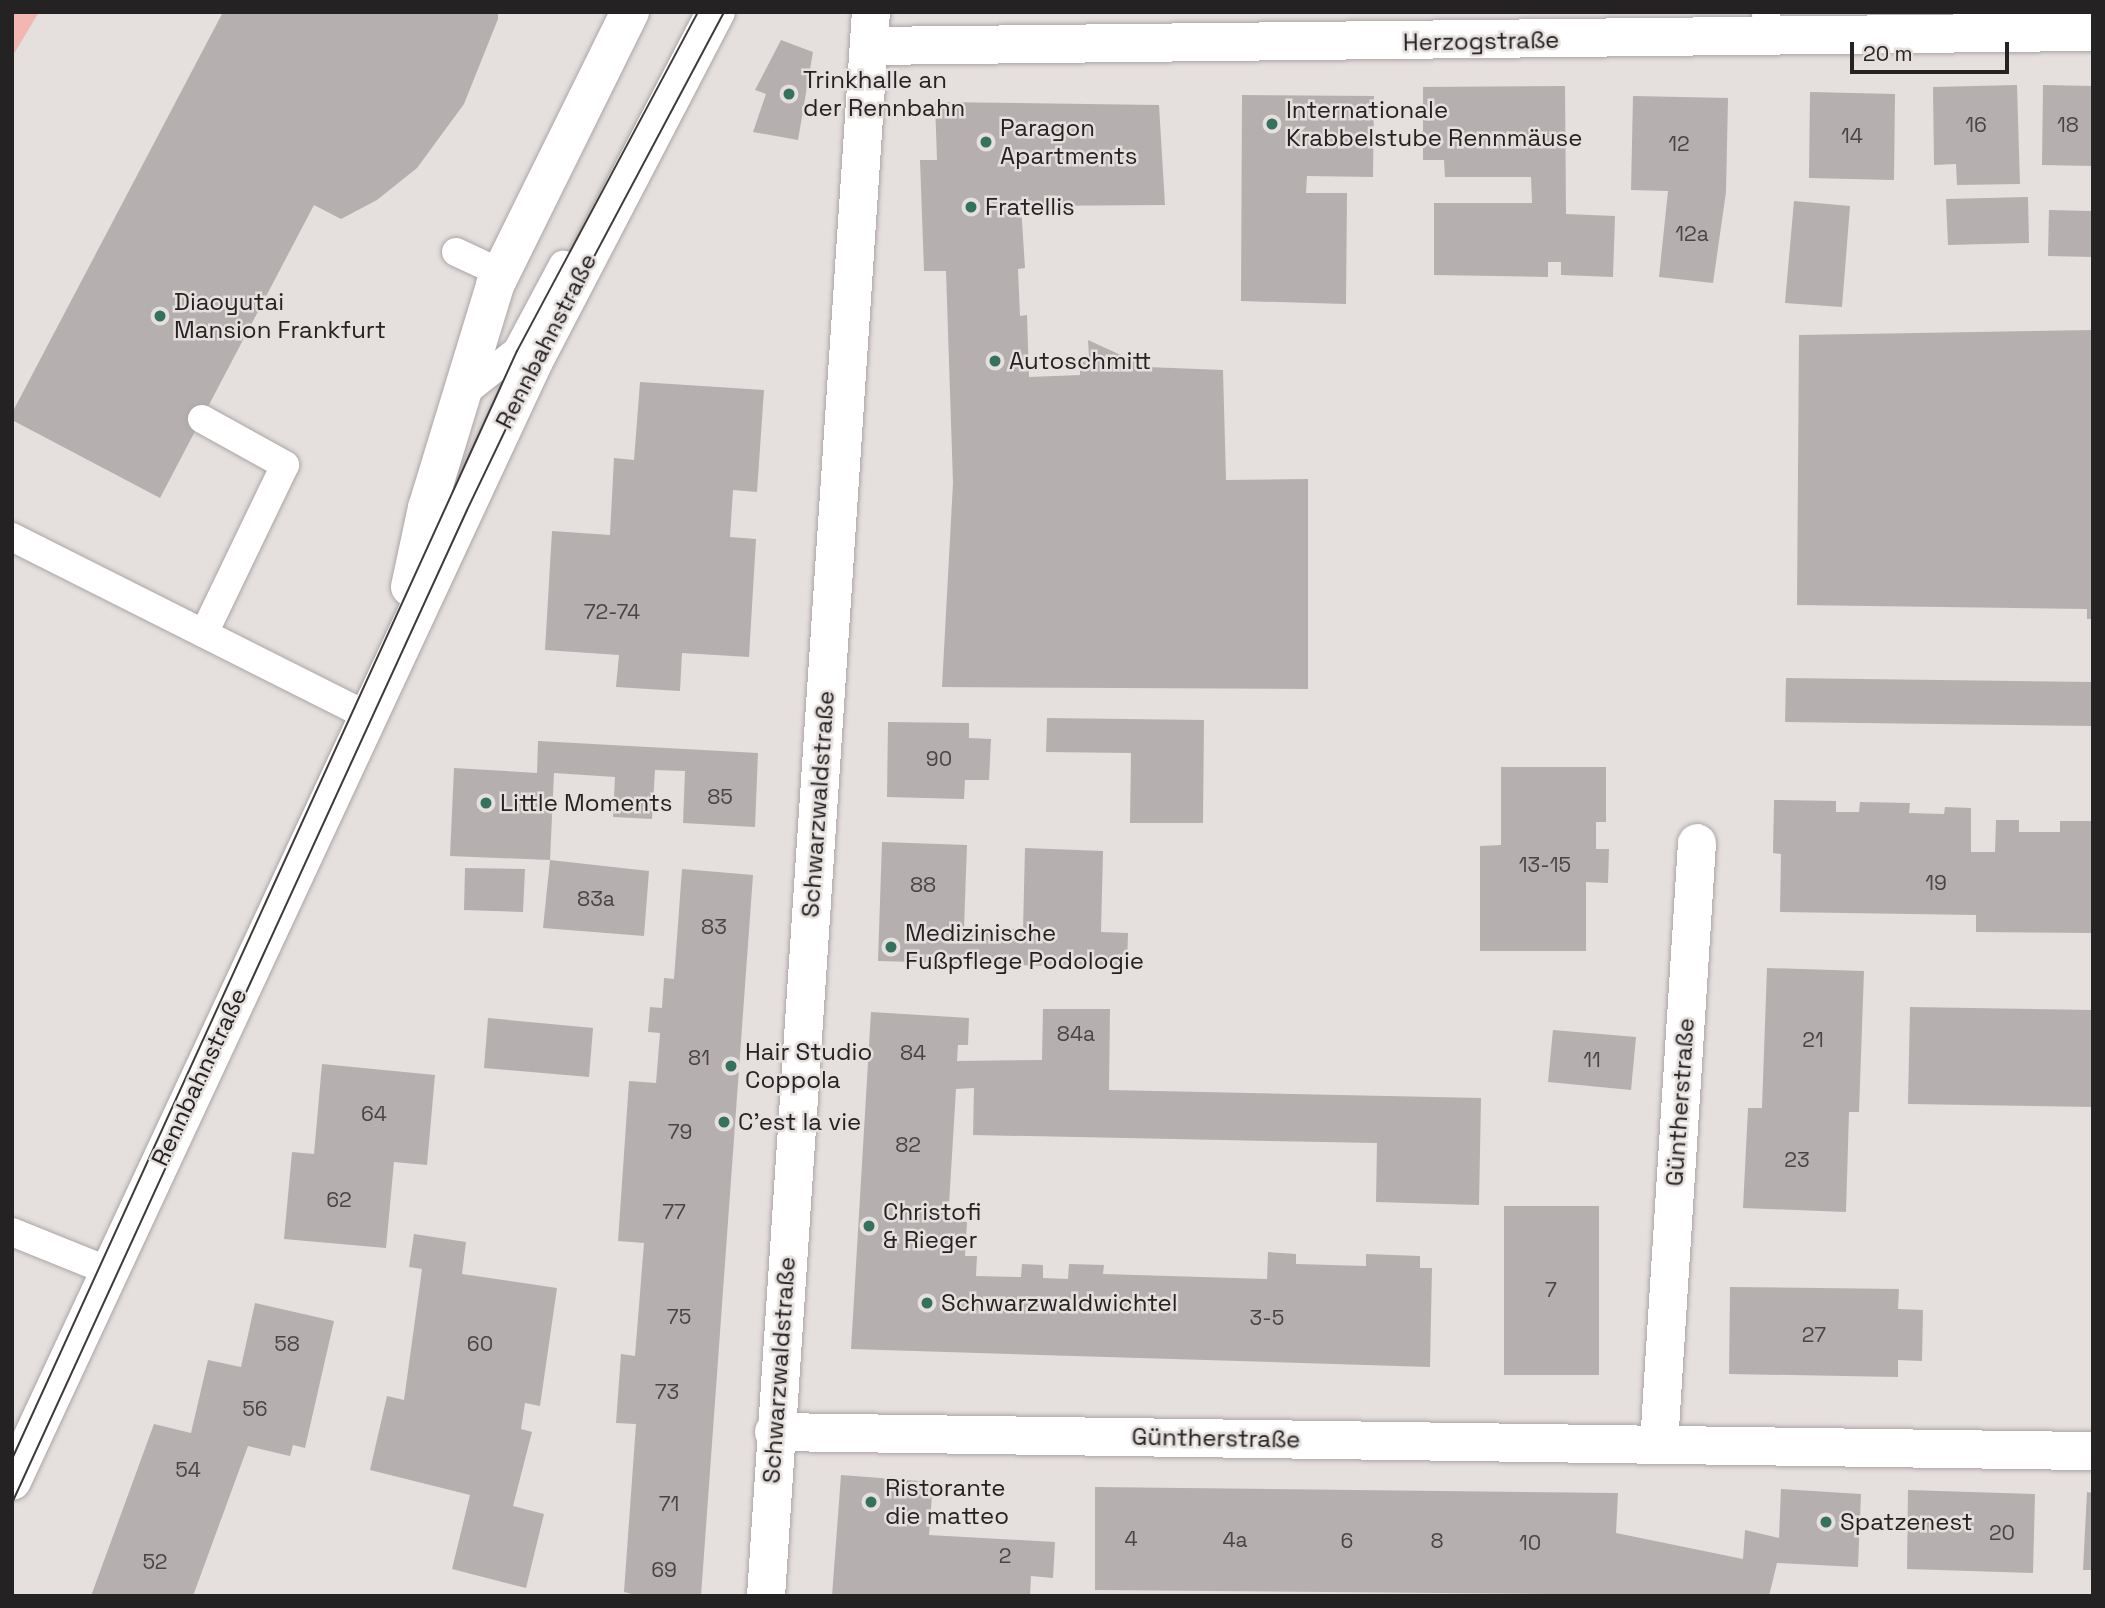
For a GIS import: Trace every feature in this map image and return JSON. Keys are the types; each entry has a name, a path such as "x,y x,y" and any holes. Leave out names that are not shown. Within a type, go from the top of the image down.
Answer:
{"street":[{"name":"Rennbahnstraße","path":"385,673 460,396 500,273 630,12"},
{"name":"Rennbahnstraße","path":"12,1481 385,673 534,361 716,12"},
{"name":"Herzogstraße","path":"870,29 1767,24 2093,32"},
{"name":"Schwarzwaldstraße","path":"766,1596 774,1432 870,29"},
{"name":"Güntherstraße","path":"1658,1444 1697,843"},
{"name":"Güntherstraße","path":"774,1432 2093,1451"}],"lane":[{"path":"460,396 517,351 697,12"},
{"path":"456,252 500,273"},
{"path":"202,419 285,465 204,634"},
{"path":"12,537 366,715"},
{"path":"12,1232 109,1271"}],"shaded area":[{"path":"12,12 39,12 12,57"}],"building":[{"name":"Diaoyutai Mansion Frankfurt","path":"223,12 498,12 498,19 464,104 417,168 377,200 341,219 314,205 160,498 12,420 12,413"},
{"path":"781,40 813,52 798,140 753,132 766,94 755,90"},
{"path":"2017,85 2020,184 1957,185 1956,164 1934,165 1933,87"},
{"path":"2043,85 2093,86 2093,166 2042,165"},
{"path":"1565,86 1566,214 1615,216 1613,277 1561,275 1561,262 1548,262 1548,277 1434,275 1434,203 1532,203 1531,177 1445,177 1444,160 1423,160 1423,87"},
{"path":"1810,92 1895,94 1894,180 1809,178"},
{"path":"1242,95 1374,96 1373,177 1307,176 1306,193 1347,193 1346,304 1241,301"},
{"path":"1633,96 1728,98 1726,192 1713,283 1659,277 1668,191 1631,190"},
{"path":"935,102 1159,105 1165,205 1021,206 1025,268 1018,269 1020,316 1027,315 1029,377 1080,375 1080,356 1089,356 1088,340 1147,367 1223,370 1226,480 1308,479 1308,689 942,687 953,483 946,271 924,271 920,160 937,160"},
{"path":"2028,197 2029,243 1948,245 1946,199"},
{"path":"1794,201 1850,206 1842,307 1785,303"},
{"path":"2049,210 2093,211 2093,257 2048,256"},
{"path":"2093,330 2093,619 2087,619 2087,609 1797,605 1799,335"},
{"path":"640,382 764,390 757,492 733,490 730,537 756,539 749,657 682,653 680,691 616,687 619,655 545,650 552,531 610,535 614,458 634,460"},
{"path":"1786,678 2093,682 2093,726 1785,722"},
{"path":"1047,718 1204,720 1203,823 1130,823 1131,753 1046,752"},
{"path":"888,722 969,723 969,738 991,739 989,780 965,780 964,799 887,797"},
{"path":"538,741 758,753 755,827 683,823 685,771 655,770 652,819 613,817 615,777 554,773 550,860 450,856 454,768 537,773"},
{"path":"1501,767 1606,767 1606,822 1596,822 1596,849 1609,849 1608,883 1586,882 1586,951 1480,951 1480,846 1501,845"},
{"path":"1774,800 1836,801 1836,812 1859,812 1860,802 1910,803 1909,813 1944,814 1945,807 1971,808 1971,852 1995,852 1996,820 2019,820 2019,832 2060,832 2060,821 2093,821 2093,933 1976,932 1976,915 1780,912 1781,854 1773,853"},
{"path":"882,842 967,845 964,928 1023,929 1025,848 1103,851 1101,932 1128,933 1127,968 878,961"},
{"path":"550,860 649,871 644,936 543,928"},
{"path":"465,868 525,869 523,912 464,910"},
{"path":"682,869 753,875 701,1596 639,1596 624,1592 636,1424 616,1423 621,1354 635,1356 644,1243 618,1241 629,1081 656,1083 660,1033 648,1032 650,1007 662,1008 664,978 674,979"},
{"path":"1767,968 1864,971 1859,1112 1849,1112 1846,1212 1743,1208 1748,1108 1762,1108"},
{"path":"1910,1007 2093,1010 2093,1107 1908,1104"},
{"path":"1043,1009 1110,1009 1109,1090 1481,1098 1479,1205 1376,1202 1377,1143 973,1135 974,1088 956,1089 948,1221 967,1222 965,1256 977,1256 976,1276 1021,1277 1022,1264 1043,1265 1043,1278 1068,1279 1069,1264 1104,1265 1103,1274 1267,1279 1268,1252 1296,1254 1296,1264 1366,1266 1366,1254 1420,1256 1420,1268 1432,1268 1430,1367 851,1349 871,1012 969,1018 968,1045 958,1045 957,1061 1042,1060"},
{"path":"488,1018 593,1028 589,1077 484,1068"},
{"path":"1553,1030 1636,1037 1631,1090 1548,1082"},
{"path":"322,1064 435,1075 427,1165 394,1162 386,1248 284,1239 292,1152 314,1154"},
{"path":"1504,1206 1599,1206 1599,1375 1504,1375"},
{"path":"414,1234 466,1242 462,1274 557,1288 540,1406 525,1403 521,1429 532,1432 513,1506 544,1514 526,1588 452,1569 470,1495 370,1470 387,1396 404,1400 422,1269 409,1267"},
{"path":"1730,1287 1899,1289 1898,1309 1923,1310 1922,1361 1898,1360 1898,1377 1729,1374"},
{"path":"255,1303 334,1321 305,1448 293,1445 290,1456 248,1446 193,1596 91,1596 154,1424 191,1433 208,1360 241,1367"},
{"path":"841,1475 933,1482 929,1535 1055,1542 1053,1578 1031,1576 1030,1596 832,1596"},
{"path":"1095,1487 1618,1493 1616,1533 1743,1559 1745,1530 1779,1538 1781,1489 1861,1494 1858,1567 1777,1563 1769,1596 1095,1590"},
{"path":"1908,1490 2035,1494 2033,1573 1907,1569"},
{"path":"2087,1492 2093,1493 2093,1570 2083,1570"}],"tram line":[{"path":"12,1459 517,351 698,12"},
{"path":"12,1503 467,510 538,362 724,12"}],"place":[{"name":"Trinkhalle an der Rennbahn","path":"789,94"},
{"name":"Internationale Krabbelstube Rennmäuse","path":"1272,124"},
{"name":"Paragon Apartments","path":"986,142"},
{"name":"Fratellis","path":"971,207"},
{"name":"Diaoyutai Mansion Frankfurt","path":"160,316"},
{"name":"Autoschmitt","path":"995,361"},
{"name":"Little Moments","path":"486,803"},
{"name":"Medizinische Fußpflege Podologie","path":"891,947"},
{"name":"Hair Studio Coppola","path":"731,1066"},
{"name":"C'est la vie","path":"724,1122"},
{"name":"Christofi & Rieger","path":"869,1226"},
{"name":"Schwarzwaldwichtel","path":"927,1303"},
{"name":"Ristorante die matteo","path":"871,1502"},
{"name":"Spatzenest","path":"1826,1522"}]}
